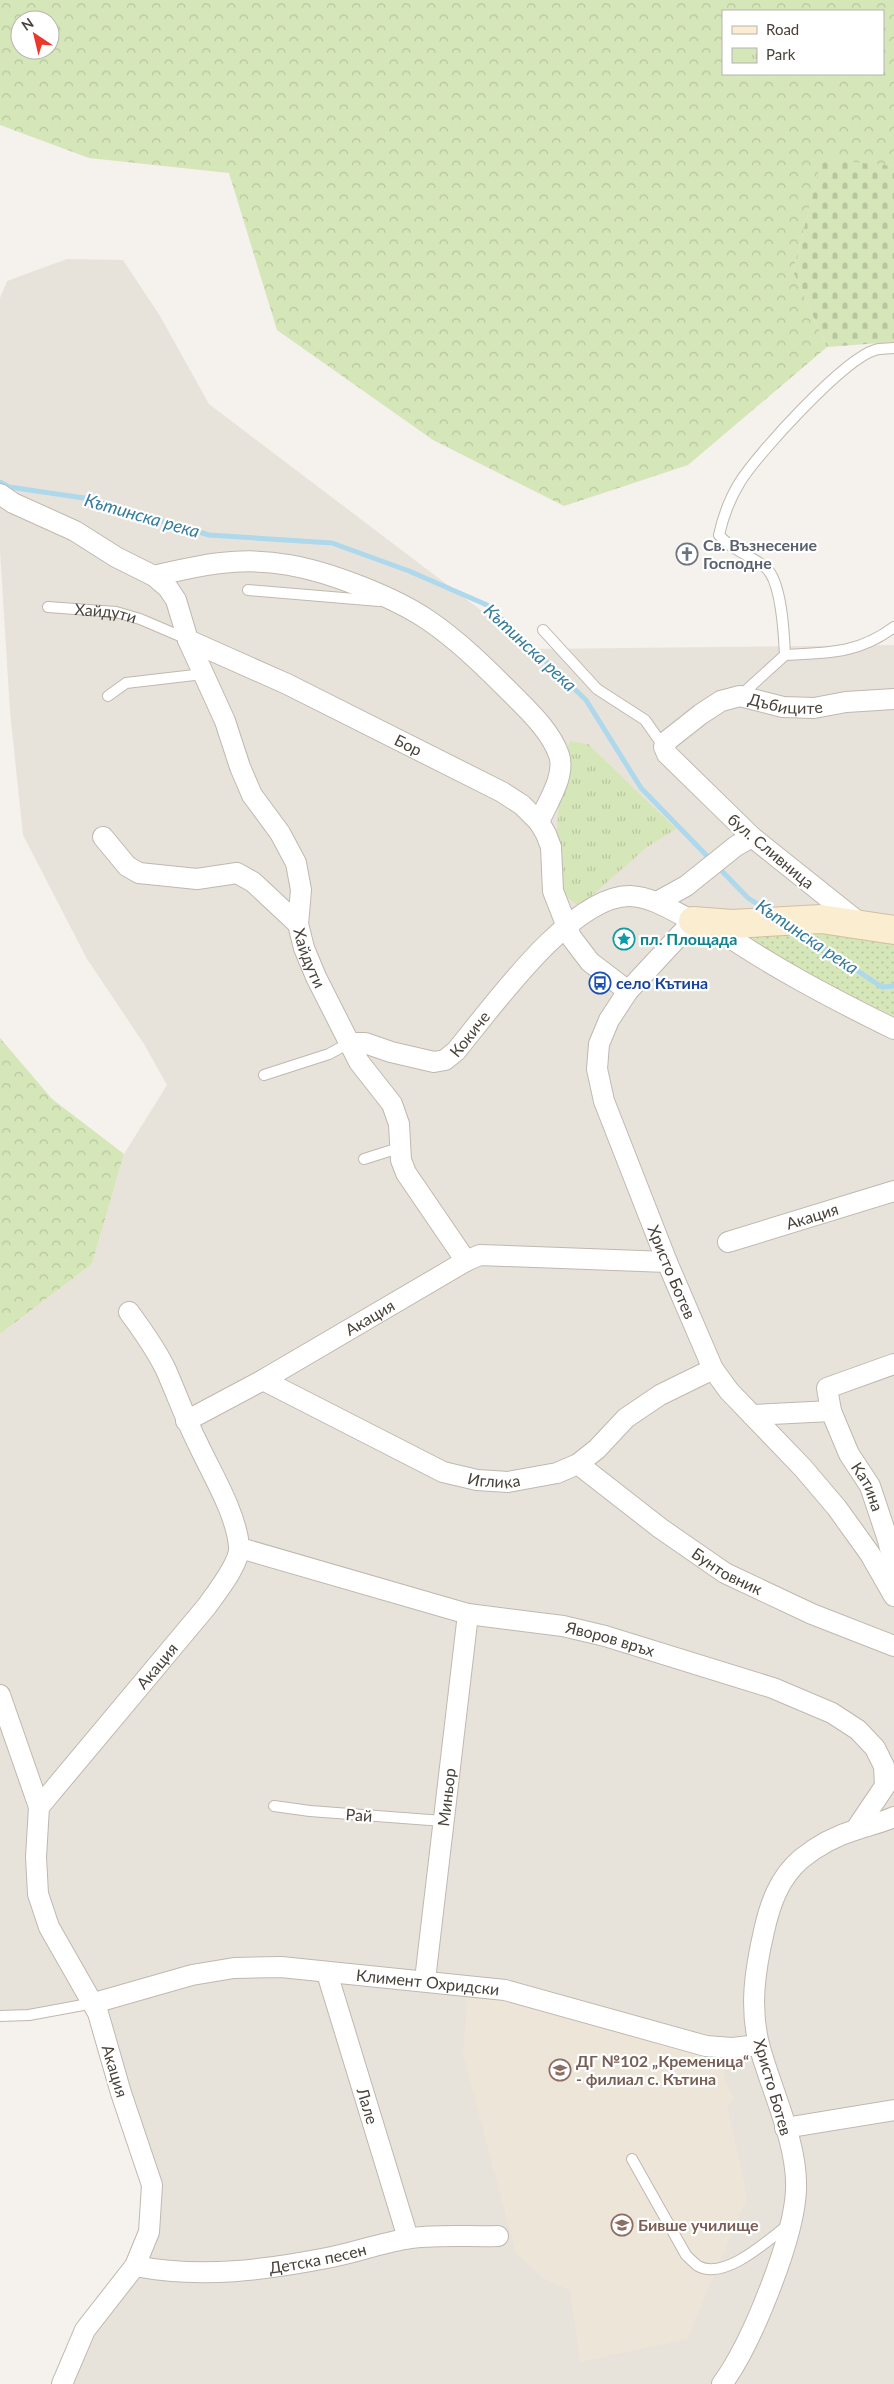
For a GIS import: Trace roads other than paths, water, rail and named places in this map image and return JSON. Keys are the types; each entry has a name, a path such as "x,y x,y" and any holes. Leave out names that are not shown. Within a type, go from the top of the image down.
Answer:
{"street":[{"name":"Хайдути","path":"0,494 13,502 76,531 116,557 154,576 168,588 176,600 188,640 226,721 240,767 252,795 280,833 296,863 301,890 298,924 304,948 316,977 359,1062 392,1104 399,1124 402,1147 401,1160 406,1173 466,1260"},
{"path":"154,576 207,563 245,560 289,565 350,583 398,603 429,620 485,667 530,713 546,733 559,756 560,774 539,822"},
{"name":"Бор","path":"188,640 287,684 502,792 522,805 539,822 551,847 553,891 571,937 590,962 628,991"},
{"name":"Дъбиците","path":"664,747 668,740 720,701 740,696 783,707 814,708 846,702 894,699"},
{"name":"бул. Сливница","path":"664,747 667,754 744,842 861,924 894,930"},
{"path":"102,837 126,866 139,873 197,879 237,873 253,882 298,924"},
{"path":"657,902 698,877 744,842"},
{"name":"Кокиче","path":"350,1043 365,1043 391,1052 434,1062 445,1060 456,1051 544,946 563,916 592,909 627,896 640,897 657,902 712,923"},
{"path":"712,923 821,918 861,924"},
{"path":"712,923 747,950 894,1029"},
{"name":"Христо Ботев","path":"712,923 628,991 609,1020 600,1044 597,1069 604,1101 617,1139 667,1262 714,1369 729,1391 803,1468 837,1508 870,1554 894,1596"},
{"name":"Акация","path":"728,1242 894,1191"},
{"name":"Акация","path":"186,1421 263,1380 466,1260 480,1255 667,1262"},
{"path":"129,1312 148,1338 165,1369 186,1421 223,1498 233,1522 240,1548"},
{"name":"Катина","path":"894,1364 827,1388 831,1411 849,1454 870,1486 888,1540 894,1566"},
{"name":"Иглика","path":"263,1380 443,1472 477,1480 508,1482 557,1472 578,1464 597,1449 626,1418 660,1395 714,1369"},
{"path":"752,1415 831,1411"},
{"name":"Бунтовник","path":"578,1464 660,1528 725,1573 812,1614 894,1646"},
{"name":"Акация","path":"62,2384 85,2330 135,2266 149,2232 152,2184 94,2003 49,1926 38,1894 36,1857 39,1807 207,1606 228,1577 240,1548"},
{"name":"Яворов връх","path":"240,1548 468,1614 563,1626 604,1636 773,1688 832,1713 858,1730 875,1748 884,1766 885,1786 856,1829"},
{"name":"Миньор","path":"425,1980 468,1614"},
{"path":"0,1695 39,1807"},
{"name":"Христо Ботев","path":"722,2384 735,2367 772,2282 790,2223 796,2190 793,2158 759,2045 753,1999 757,1960 768,1909 779,1884 801,1860 826,1842 856,1829 894,1817"},
{"name":"Климент Охридски","path":"94,2003 192,1975 234,1968 281,1967 327,1973 425,1980 505,1990 706,2046 732,2048 759,2045"},
{"name":"Лале","path":"327,1973 408,2238"},
{"path":"785,2128 894,2110"},
{"name":"Детска песен","path":"135,2266 166,2272 203,2274 251,2270 333,2256 408,2238 498,2236"}],"lane":[{"path":"784,655 784,622 777,590 768,570 727,545 718,535 723,518 740,482 774,440 812,399 848,367 874,350 894,348"},
{"path":"248,590 398,603"},
{"name":"Хайдути","path":"48,606 116,612 140,619 188,640"},
{"path":"740,696 784,655 840,652 880,638 894,627"},
{"path":"543,630 597,689 645,720 664,747"},
{"path":"108,696 126,683 203,674"},
{"path":"264,1075 329,1054 350,1043"},
{"path":"364,1159 402,1147"},
{"name":"Рай","path":"274,1806 310,1811 443,1821"},
{"path":"0,2016 29,2015 94,2003"},
{"path":"632,2159 686,2255 699,2266 714,2268 735,2263 790,2223"}],"waterway":[{"name":"Кътинска река","path":"0,482 9,487 84,498 209,535 332,543 409,571 487,605 586,700 641,788 712,861"},
{"name":"Кътинска река","path":"718,867 748,898 770,912"},
{"name":"Кътинска река","path":"797,931 882,987 894,986"}],"place":[{"name":"Св. Възнесение Господне","path":"687,554"},
{"name":"пл. Площада","path":"624,939"},
{"name":"село Кътина","path":"600,983"},
{"name":"ДГ №102 „Кременица“ - филиал с. Кътина","path":"560,2070"},
{"name":"Бивше училище","path":"622,2225"}]}
